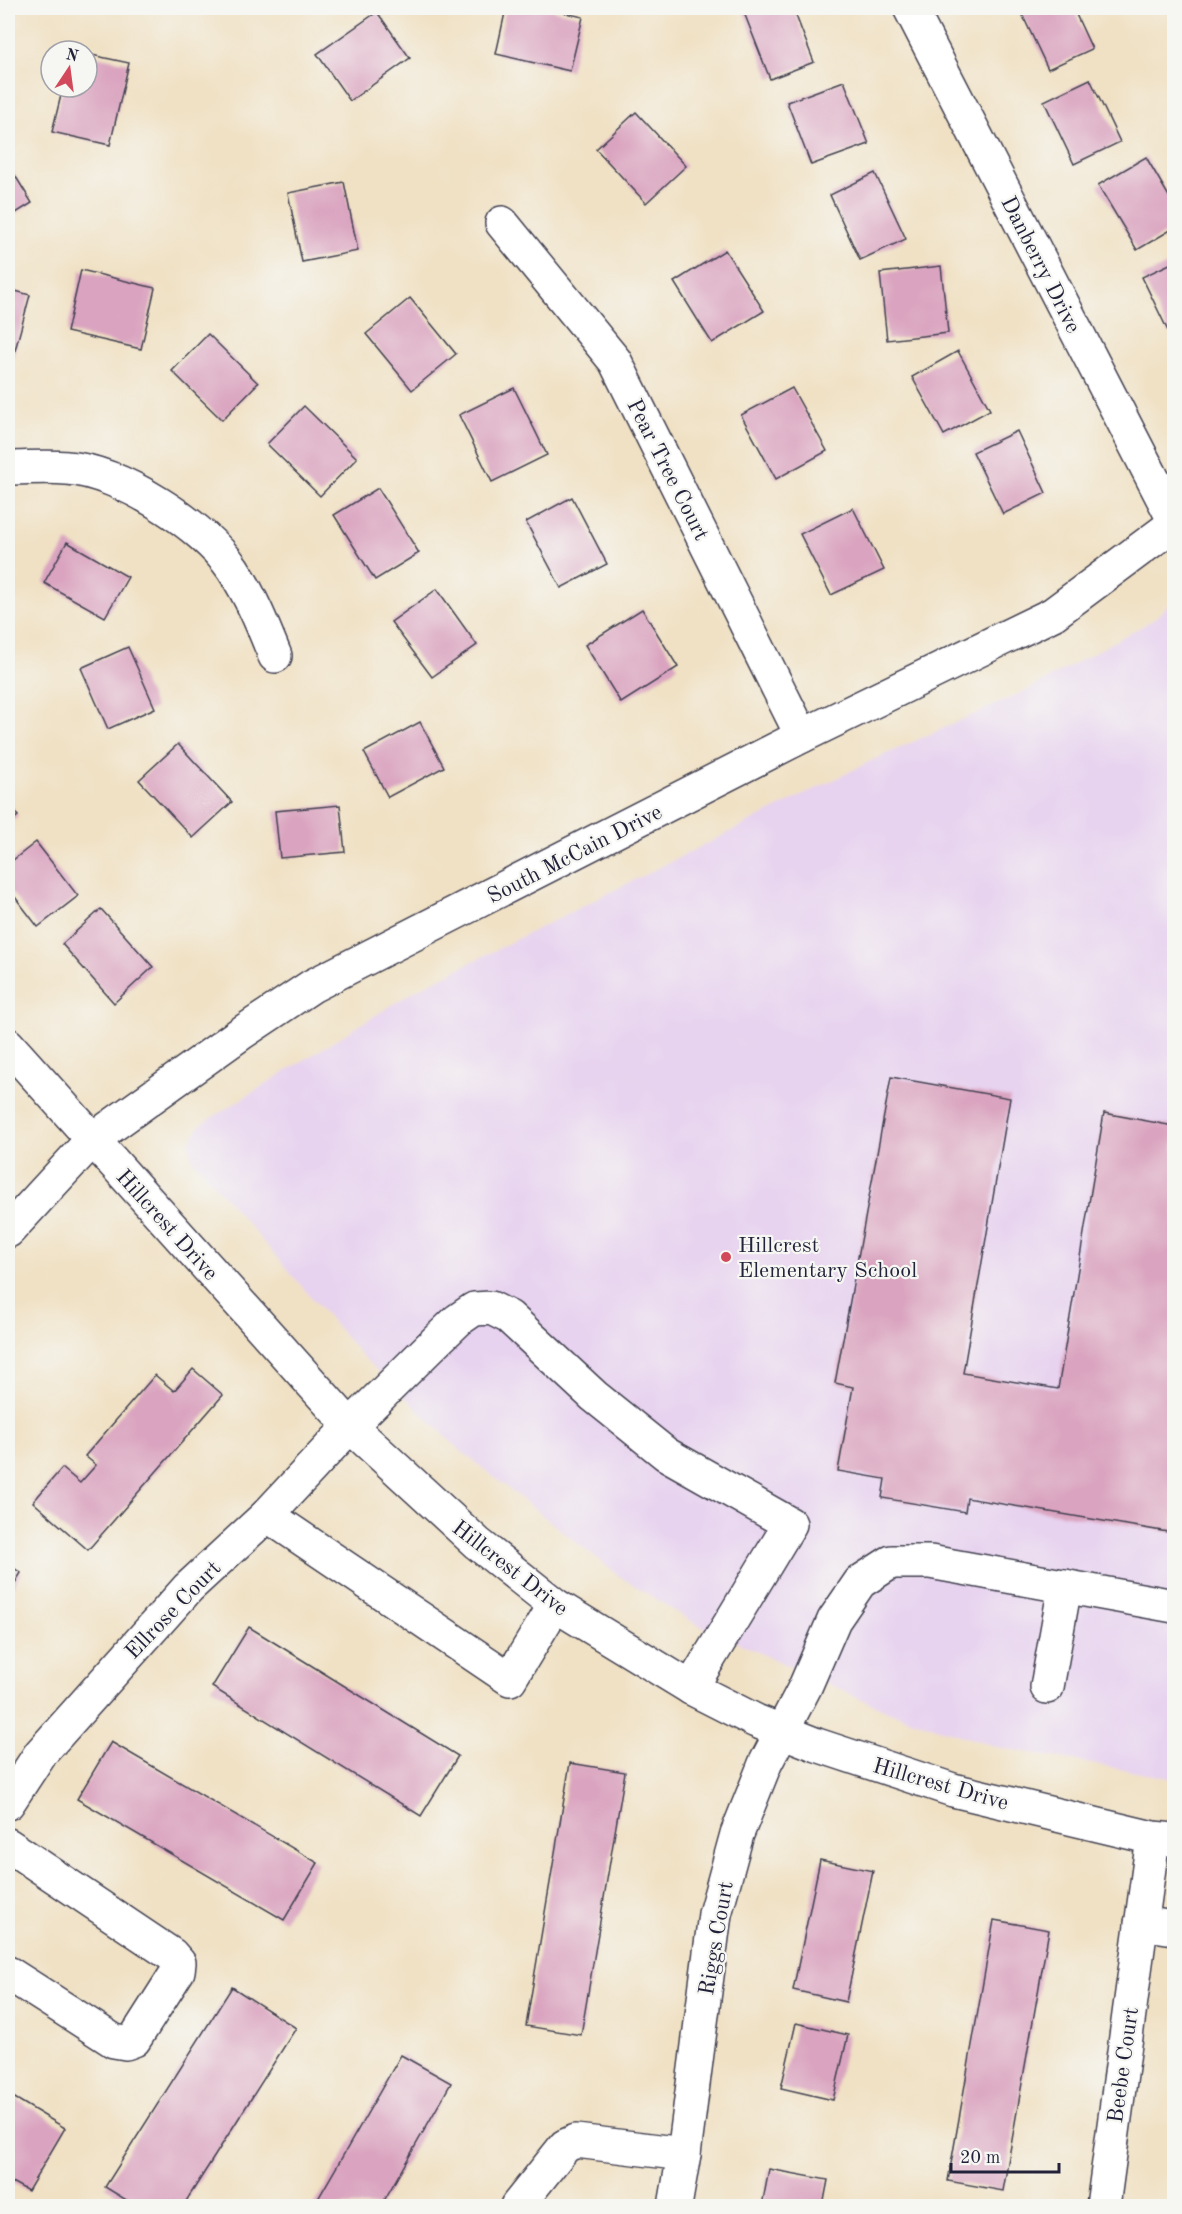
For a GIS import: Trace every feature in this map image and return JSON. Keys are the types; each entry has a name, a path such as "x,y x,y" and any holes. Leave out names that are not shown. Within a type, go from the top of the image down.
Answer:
{"street":[{"name":"Danberry Drive","path":"910,8 1174,522"},
{"name":"Pear Tree Court","path":"502,223 615,361 802,736"},
{"path":"8,468 69,468 105,477 150,497 199,532 232,568 257,610 275,656"},
{"name":"South McCain Drive","path":"8,1230 92,1140 231,1040 312,986 802,736 1053,614 1174,522"},
{"name":"Hillcrest Drive","path":"8,1045 350,1426 477,1543 555,1605 691,1688 756,1721 817,1745 953,1790 1164,1839"},
{"name":"Ellrose Court","path":"8,1803 40,1754 188,1588 267,1515 350,1426 458,1320 474,1309 491,1308 509,1317 594,1396 666,1454 790,1524 691,1688"},
{"path":"267,1515 510,1679 555,1605"},
{"name":"Riggs Court","path":"675,2206 684,2154 715,1914 737,1834 765,1764 805,1687 834,1620 860,1582 891,1562 930,1562 1174,1606"},
{"path":"1047,1687 1065,1586"},
{"name":"Beebe Court","path":"1103,2206 1142,1923 1164,1839"},
{"path":"8,1845 172,1954 178,1963 178,1971 134,2040 126,2043 114,2041 8,1973"},
{"path":"1142,1923 1174,1928"},
{"path":"517,2206 565,2146 576,2141 684,2154"}],"shaded area":[{"name":"Hillcrest Elementary School","path":"1174,600 1174,1779 997,1747 892,1713 696,1624 619,1576 461,1451 361,1355 192,1159 189,1143 200,1125 416,990 873,760 1028,690 1153,620"}],"building":[{"path":"506,8 544,8 583,17 570,71 496,54"},
{"path":"793,8 814,62 770,79 743,10"},
{"path":"1032,8 1073,8 1092,49 1048,69 1021,12"},
{"path":"377,12 410,58 350,101 317,54"},
{"path":"99,57 129,63 110,145 52,132 60,99 99,99"},
{"path":"1090,79 1120,142 1074,164 1044,101"},
{"path":"844,81 869,144 811,165 787,102"},
{"path":"636,112 686,166 646,203 596,149"},
{"path":"1146,157 1174,205 1174,228 1137,250 1098,185"},
{"path":"8,164 32,203 8,218"},
{"path":"875,173 906,239 860,260 830,195"},
{"path":"344,182 358,251 302,262 288,193"},
{"path":"725,250 764,311 712,343 674,282"},
{"path":"1174,262 1174,330 1169,333 1142,277"},
{"path":"941,266 948,333 887,340 880,273"},
{"path":"81,270 155,288 141,349 67,332"},
{"path":"8,289 30,295 10,369 8,368"},
{"path":"410,298 456,354 412,390 366,334"},
{"path":"208,334 258,383 222,420 172,371"},
{"path":"958,351 990,410 944,435 912,377"},
{"path":"514,388 547,455 492,482 459,415"},
{"path":"792,388 827,451 776,479 741,415"},
{"path":"304,406 357,458 320,496 267,444"},
{"path":"1017,431 1046,493 1003,514 973,452"},
{"path":"378,488 419,553 375,580 334,515"},
{"path":"572,497 607,564 561,588 526,522"},
{"path":"853,508 884,570 831,595 800,534"},
{"path":"67,542 128,577 105,617 44,583"},
{"path":"437,589 477,645 432,677 391,622"},
{"path":"642,609 678,667 621,703 585,645"},
{"path":"128,647 155,708 108,729 81,668"},
{"path":"420,722 444,767 388,797 364,752"},
{"path":"178,744 232,802 193,838 139,780"},
{"path":"8,801 18,816 8,823"},
{"path":"340,805 345,852 280,858 275,811"},
{"path":"36,842 78,896 38,927 8,888 8,864"},
{"path":"101,909 153,967 114,1003 62,944"},
{"path":"891,1077 1010,1098 963,1373 1058,1389 1104,1113 1174,1126 1174,1533 967,1498 965,1512 882,1498 885,1479 838,1471 853,1387 835,1383"},
{"path":"193,1369 223,1395 88,1550 33,1502 62,1468 80,1483 96,1465 85,1456 155,1375 174,1391"},
{"path":"8,1564 21,1573 8,1594"},
{"path":"249,1627 458,1756 421,1816 212,1687"},
{"path":"111,1742 318,1863 284,1920 77,1799"},
{"path":"570,1763 625,1772 581,2035 526,2026"},
{"path":"820,1860 873,1871 846,2002 793,1990"},
{"path":"994,1920 1049,1930 1003,2191 948,2181"},
{"path":"232,1987 296,2028 183,2206 136,2206 105,2187"},
{"path":"796,2023 848,2035 833,2100 781,2088"},
{"path":"401,2055 451,2083 381,2206 314,2206"},
{"path":"8,2094 65,2128 28,2191 8,2180"},
{"path":"769,2169 828,2180 823,2206 762,2206"}],"place":[{"name":"Hillcrest Elementary School","path":"726,1257"}]}
